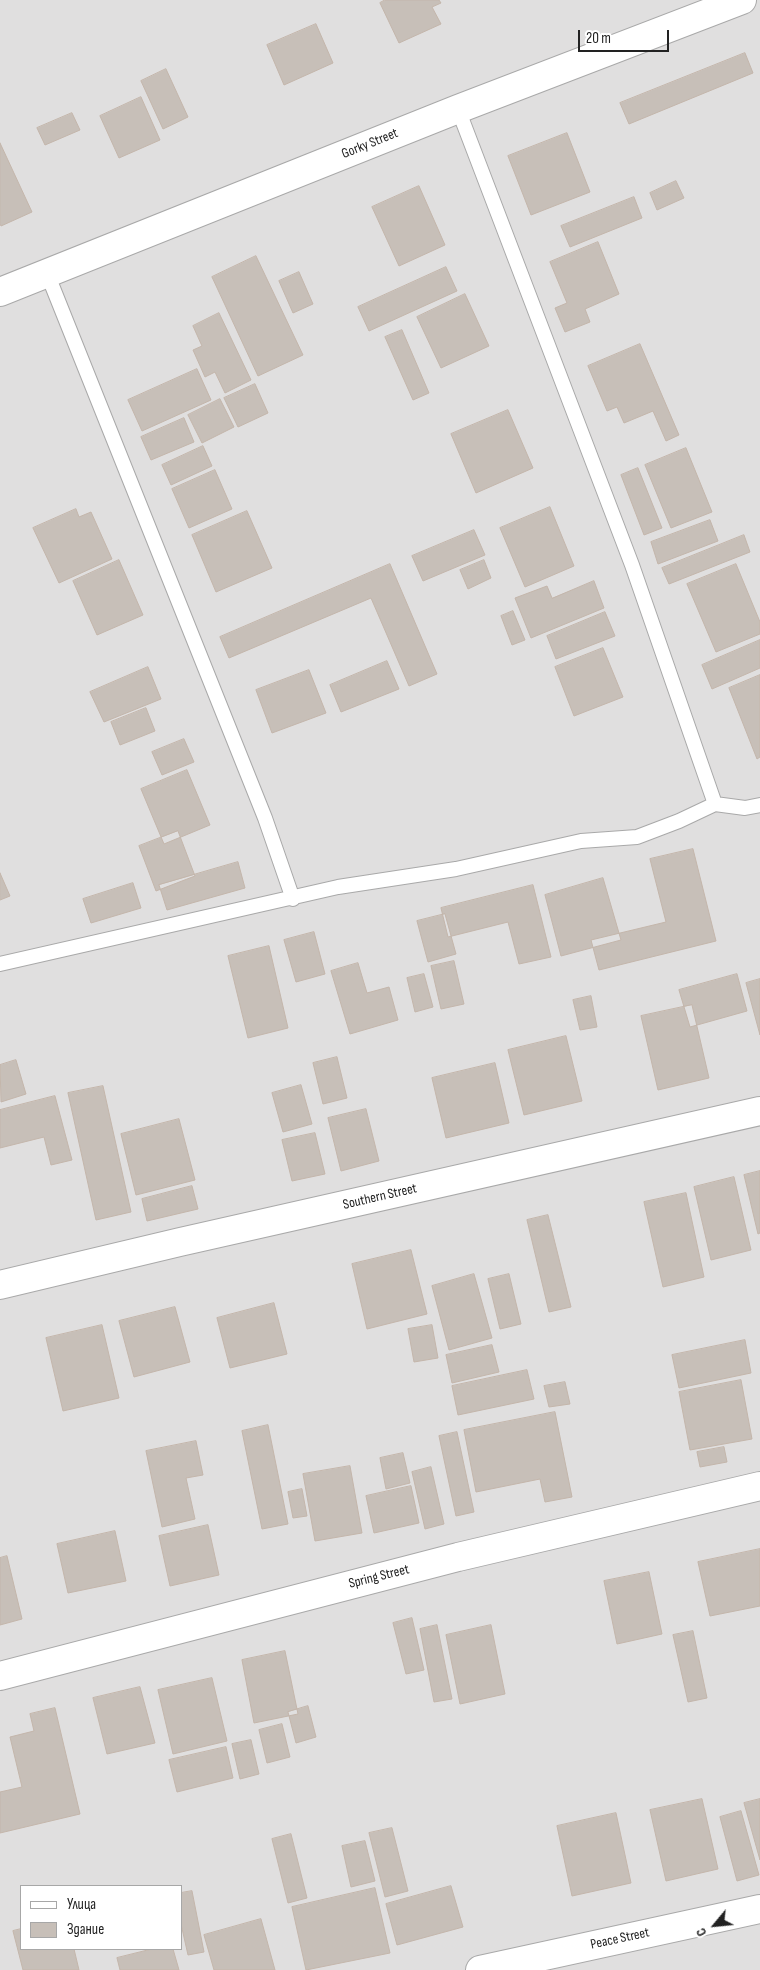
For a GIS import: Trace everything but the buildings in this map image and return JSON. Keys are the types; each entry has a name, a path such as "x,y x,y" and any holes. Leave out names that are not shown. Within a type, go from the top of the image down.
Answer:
{"street":[{"name":"Gorky Street","path":"0,292 458,109 742,0"},
{"name":"Southern Street","path":"0,1285 180,1242 760,1111"},
{"name":"Spring Street","path":"0,1676 458,1557 760,1486"},
{"name":"Peace Street","path":"480,1970 760,1909"}],"lane":[{"path":"458,109 632,565 715,804"},
{"path":"47,273 261,809 292,899"},
{"path":"0,964 338,888 456,869 580,841 637,837 679,821 715,804 745,808 760,805"}],"shaded area":[{"path":"0,0 760,0 760,1970 0,1970"}]}
